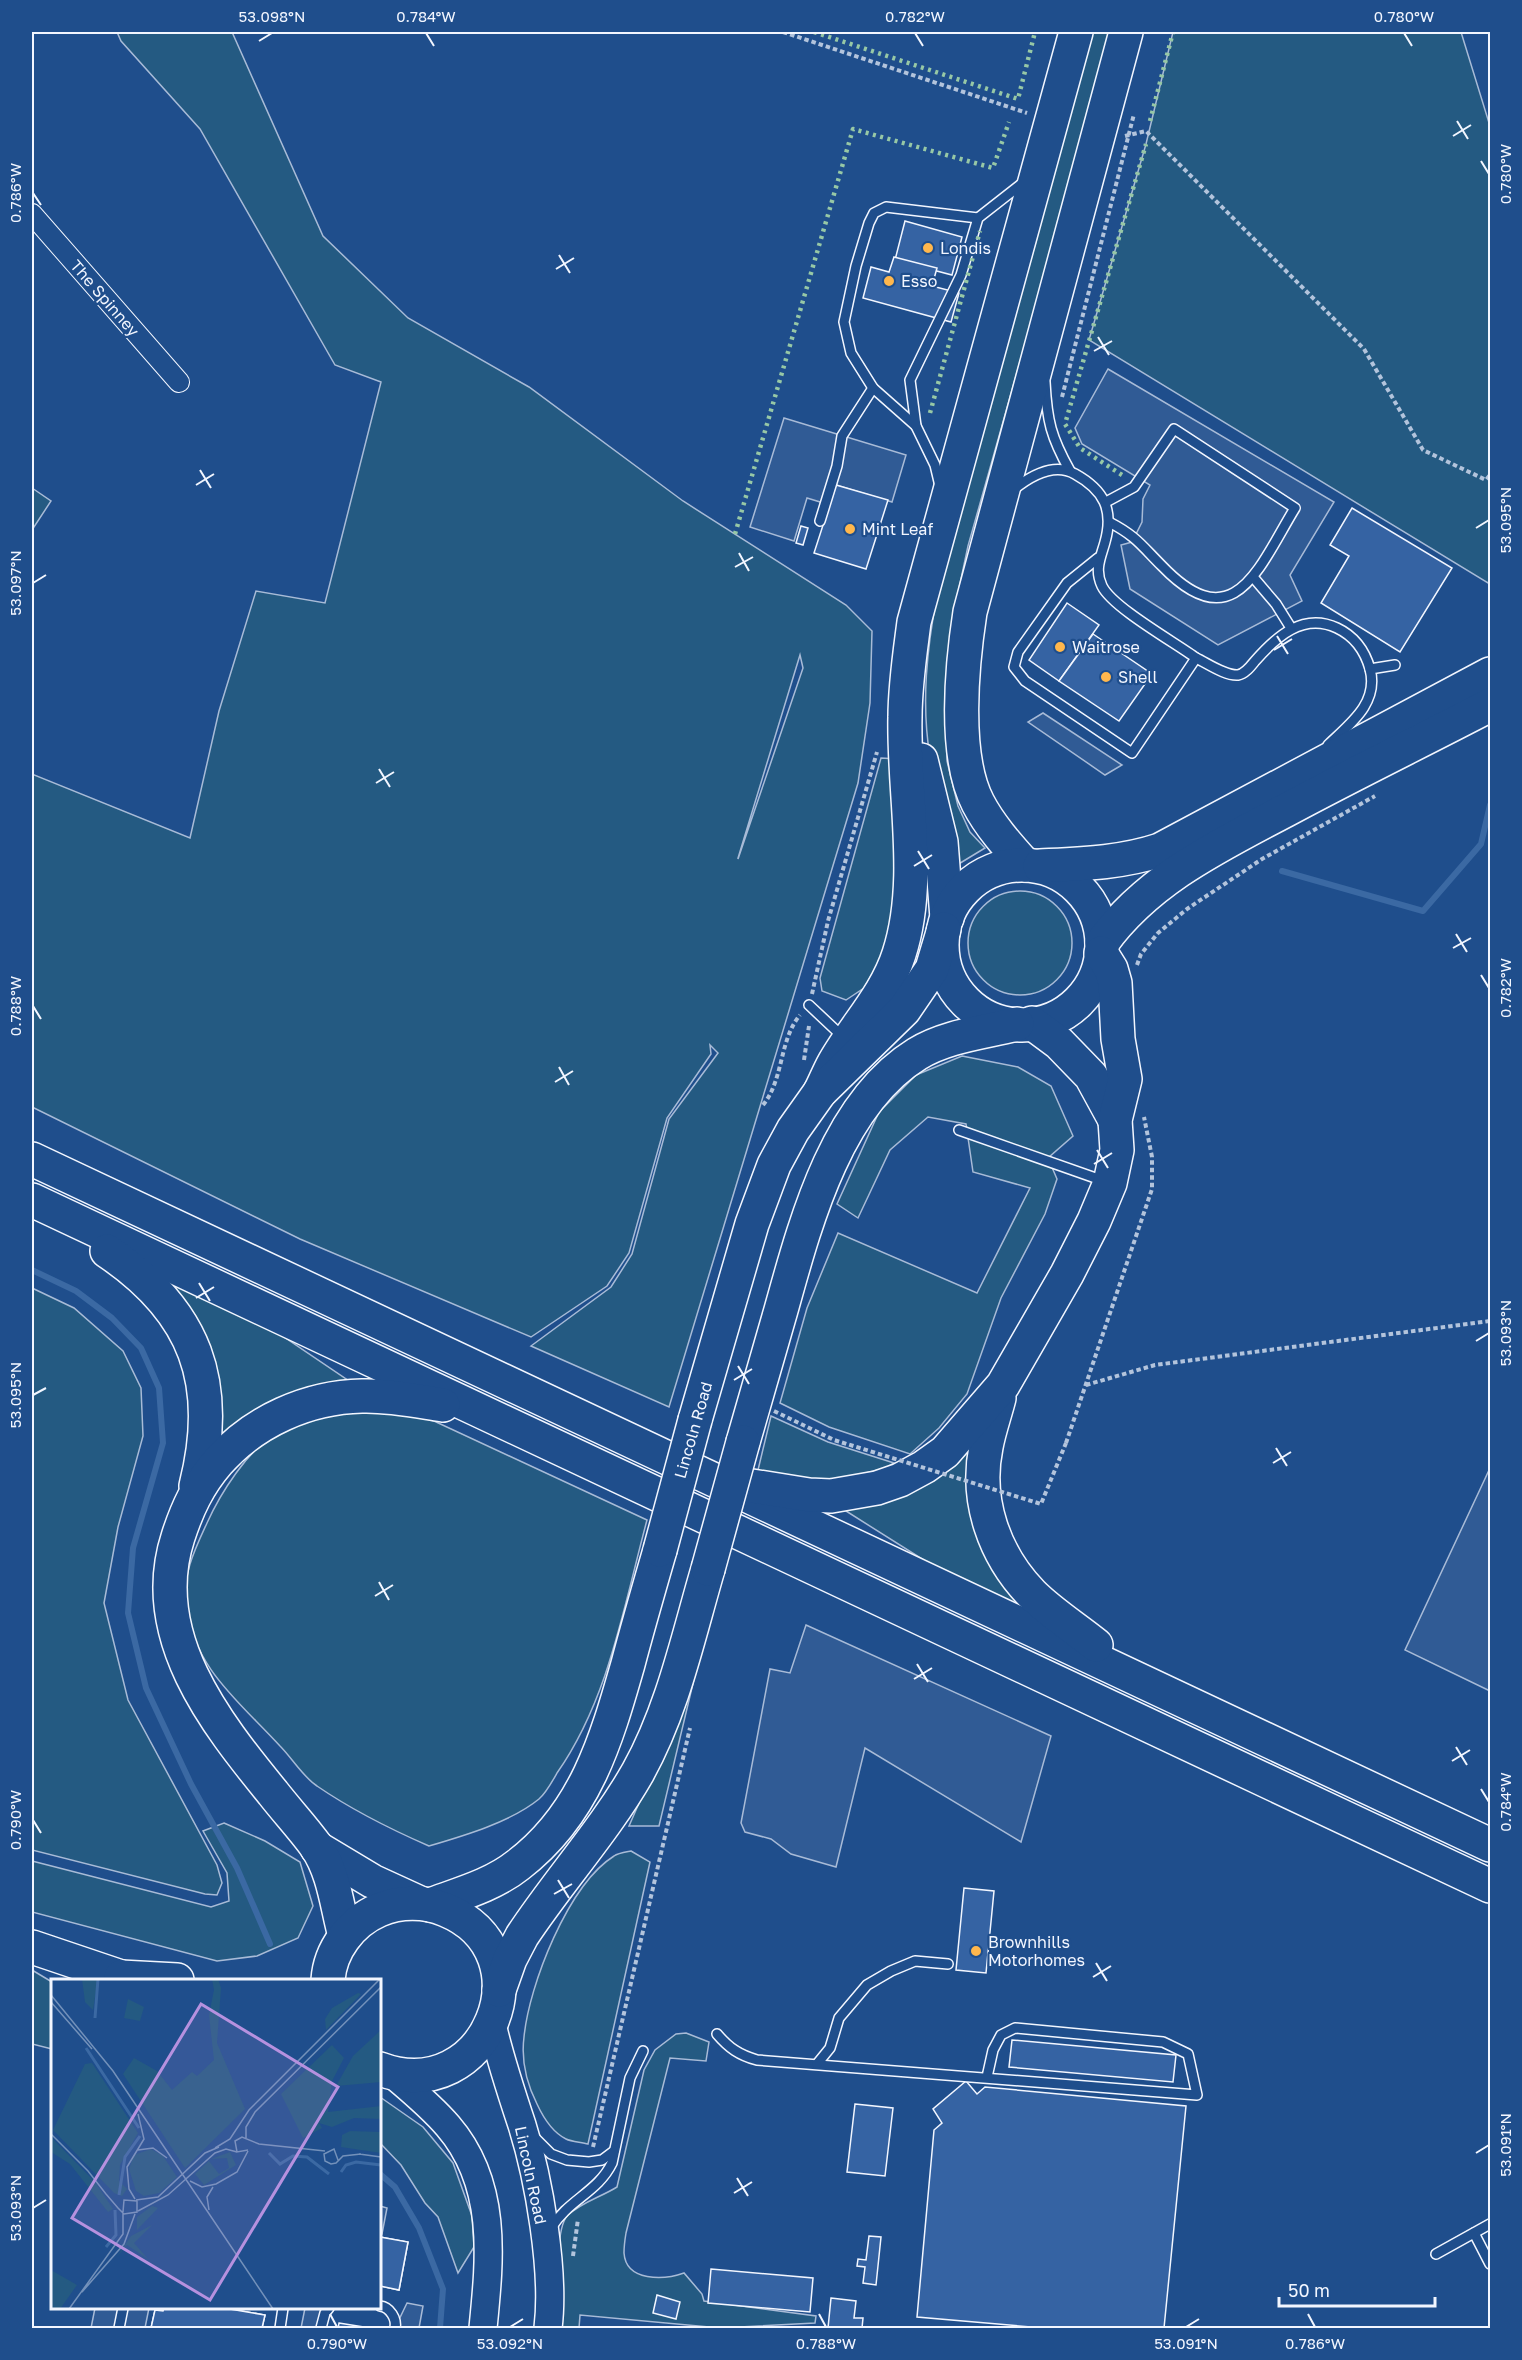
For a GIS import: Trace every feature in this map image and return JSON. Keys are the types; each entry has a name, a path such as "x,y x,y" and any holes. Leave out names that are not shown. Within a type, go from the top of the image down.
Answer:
{"highway":[{"path":"811,1079 835,1062 887,982 899,954 906,925 910,863 905,717 914,622 1076,32"},
{"path":"712,1479 809,1495 831,1496 877,1488 916,1472 945,1452 1004,1385 1067,1274 1110,1183 1117,1150 1129,1114 1118,1039 1114,975 1102,948 1099,924 1086,897 1069,880 1048,869 1031,866 992,825 977,802 969,777 962,718 962,668 970,612 1126,32"},
{"path":"909,670 920,751 941,842 946,923 943,943 949,976 959,993 985,1015 998,1020 1025,1024 1059,1043 1129,1114"},
{"path":"946,923 958,897 975,881 995,870 1091,863 1141,856 1160,850 1491,674"},
{"path":"383,2070 423,2075 455,2065 480,2043 492,2025 510,1959 522,1936 617,1805 647,1754 669,1704 802,1234 830,1164 863,1105 880,1083 918,1053 945,1041 1055,1017 1077,1002 1093,981 1102,948 1132,908 1162,882 1194,860 1316,794 1491,705"},
{"name":"Lincoln Road","path":"425,1904 485,1884 516,1867 542,1846 565,1816 594,1769 608,1734 764,1187 793,1130 811,1079 904,1010 932,969 946,923"},
{"path":"32,1159 1491,1845"},
{"path":"32,1200 1491,1886"},
{"path":"32,1200 129,1266 150,1283 180,1323 199,1367 206,1411 203,1457 194,1494 178,1537 170,1569 169,1591 175,1636 191,1674 213,1713 261,1779 317,1848 332,1882 328,1965"},
{"path":"1004,1385 986,1447 983,1470 987,1514 1003,1556 1032,1594 1150,1685"},
{"path":"194,1494 225,1455 242,1439 287,1412 314,1402 364,1395 475,1409"},
{"path":"317,1848 372,1881 425,1904 458,1915 480,1935 495,1961 500,1990"},
{"path":"328,1965 360,1921 378,1910 399,1904 425,1904"},
{"path":"32,1947 124,1979"}],"main road":[{"name":"Lincoln Road","path":"492,2025 499,2058 522,2127 533,2171 545,2238 549,2277 548,2328"},
{"path":"383,2070 447,2125 459,2140 474,2167 487,2211 490,2235 483,2328"}],"street":[{"name":"The Spinney","path":"32,214 179,382"}],"lane":[{"path":"915,426 910,380 961,275 978,218 1038,170"},
{"path":"946,509 935,465 915,426 873,388 851,353 844,322 856,266 874,213 886,207 978,218"},
{"path":"1042,341 1046,412 1055,445 1070,471 1093,485 1106,502 1109,522 1105,543 1098,558 1066,583 1018,652 1014,667 1018,675 1132,753 1196,658"},
{"path":"820,521 837,466 842,436 873,388"},
{"path":"1106,502 1134,487 1174,429 1295,508 1253,577 1236,593 1220,598 1203,597 1163,567 1130,533 1109,522"},
{"path":"999,503 1034,475 1047,471 1070,471"},
{"path":"1098,558 1102,586 1113,600 1196,658 1228,673 1239,675 1247,670 1273,640 1291,628 1309,623 1328,624 1354,638 1370,669 1370,697 1364,708 1290,782"},
{"path":"1253,577 1276,604 1291,628"},
{"path":"1370,669 1395,665"},
{"path":"809,1005 849,1042"},
{"path":"959,1130 1110,1183"},
{"path":"817,2064 830,2048 839,2018 867,1985 915,1961 948,1964"},
{"path":"717,2034 740,2056 758,2060 1197,2095 1188,2054 1163,2042 1015,2028 1001,2035 993,2050 987,2078"},
{"path":"545,2238 563,2210 601,2182 612,2163 630,2078 643,2051"},
{"path":"522,2127 551,2154 567,2160 589,2162 602,2160 614,2151"},
{"path":"1436,2254 1491,2224"},
{"path":"1474,2233 1491,2264"},
{"path":"381,2306 392,2314 396,2323 395,2328"},
{"path":"119,2328 123,2309"},
{"path":"280,2328 283,2309"},
{"path":"321,2328 328,2309"}],"path":[{"path":"783,32 1051,122"},
{"path":"1128,136 1146,131 1364,349 1423,450 1486,480 1491,475"},
{"path":"811,1079 809,1005 828,921 878,750"},
{"path":"1135,971 1141,954 1158,933 1187,909 1262,859 1384,792"},
{"path":"763,1105 771,1095 792,1025 809,1005"},
{"path":"774,1411 834,1440 1041,1504 1066,1443 1152,1189 1152,1157 1129,1114"},
{"path":"1085,1386 1155,1365 1491,1321"},
{"path":"593,2146 667,1826"}],"shaded area":[{"path":"117,32 232,32 323,236 408,318 529,387 683,501 846,605 872,631 870,703 858,783 669,1407 531,1346 611,1287 632,1254 669,1119 718,1053 710,1045 711,1054 667,1118 629,1253 607,1286 531,1337 300,1239 32,1107 32,774 190,838 219,711 256,591 325,603 381,382 335,365 200,129 121,41","holes":["800,655 803,668 738,859"]},
{"path":"1089,32 1113,32 968,546 954,612 947,661 947,761 958,806 970,832 985,848 957,865 936,784 927,737 926,676 933,615 1036,241"},
{"path":"1173,32 1461,32 1490,126 1490,579 1488,583 1089,340 1146,144"},
{"path":"1108,369 1334,502 1290,575 1302,601 1218,645 1130,589 1121,545 1132,542 1142,522 1143,499 1150,485 1082,444 1075,428"},
{"path":"784,418 906,455 892,502 836,485 830,505 807,498 794,541 750,527"},
{"path":"32,488 51,501 32,530"},
{"path":"1043,713 1122,765 1105,775 1028,722"},
{"path":"881,758 897,759 894,936 864,988 846,1000 822,991 820,978"},
{"path":"1020,891 1040,895 1057,906 1068,923 1072,943 1068,963 1057,980 1040,991 1020,995 1000,991 983,980 972,963 968,943 972,923 983,906 1000,895"},
{"path":"962,1056 1018,1067 1051,1086 1073,1136 1048,1158 1057,1179 1045,1214 1001,1298 967,1394 939,1428 910,1454 829,1427 780,1403 807,1308 838,1233 977,1293 1030,1188 973,1172 966,1124 928,1117 890,1150 858,1218 837,1204 879,1112 916,1075"},
{"path":"165,1280 278,1333 349,1381 214,1455"},
{"path":"32,1288 74,1308 123,1351 141,1388 143,1436 118,1527 104,1603 128,1700 217,1865 222,1883 217,1895 205,1894 32,1850"},
{"path":"330,1410 400,1412 434,1421 647,1520 613,1651 602,1683 575,1744 549,1787 539,1799 515,1815 457,1838 429,1846 386,1826 330,1795 302,1773 221,1683 198,1648 191,1628 185,1594 188,1573 202,1533 227,1486 245,1462 275,1433"},
{"path":"771,1416 828,1442 894,1463 886,1468 833,1481 767,1474 758,1470"},
{"path":"969,1442 1029,1611 930,1564 846,1511 846,1508"},
{"path":"1490,1468 1490,1691 1405,1650"},
{"path":"806,1625 1051,1736 1021,1842 865,1748 836,1867 791,1854 771,1839 745,1832 741,1823 770,1669 790,1673"},
{"path":"695,1675 659,1826 629,1826"},
{"path":"224,1823 265,1841 300,1862 313,1906 298,1938 257,1956 217,1961 32,1912 32,1861 211,1907 229,1901 227,1873 203,1831"},
{"path":"631,1851 650,1862 588,2144 568,2140 561,2136 542,2114 533,2096 523,2054 527,2015 554,1938 581,1889 597,1870 616,1855"},
{"path":"32,1970 51,1981 51,2049 32,2044"},
{"path":"686,2033 709,2042 706,2061 670,2058 626,2233 624,2253 626,2262 631,2269 647,2276 666,2277 684,2273 702,2294 704,2301 816,2316 815,2323 720,2328 580,2315 579,2328 559,2328 559,2251 563,2223 568,2215 579,2207 617,2187 644,2070 655,2050 676,2034"},
{"path":"381,2098 423,2127 453,2163 472,2216 474,2247 458,2273 438,2217 425,2203 401,2165 381,2144"},
{"path":"381,2206 387,2208 381,2234"},
{"path":"407,2303 423,2306 419,2328 395,2328"},
{"path":"95,2309 149,2309 145,2328 91,2328"},
{"path":"305,2309 329,2309 321,2328 301,2328"}],"building":[{"name":"Londis","path":"905,221 962,237 952,275 895,260"},
{"path":"894,257 937,268 932,286 959,293 951,322 863,298 871,267 889,272"},
{"name":"Mint Leaf","path":"836,485 888,500 866,569 814,553"},
{"path":"1352,508 1452,568 1400,652 1321,603 1349,556 1330,545"},
{"path":"801,526 808,528 803,545 796,543"},
{"name":"Waitrose","path":"1067,603 1099,625 1059,681 1029,660"},
{"name":"Shell","path":"1093,634 1152,674 1119,721 1059,681"},
{"path":"964,1888 994,1891 986,1973 956,1970"},
{"path":"1012,2040 1176,2055 1173,2082 1009,2067"},
{"path":"966,2081 977,2094 985,2087 1186,2106 1164,2328 1043,2328 917,2317 934,2130 942,2123 933,2109"},
{"path":"855,2104 893,2108 885,2176 847,2172"},
{"path":"869,2236 881,2237 876,2285 863,2283 865,2267 857,2266 858,2259 866,2260"},
{"path":"381,2237 408,2242 399,2290 381,2286"},
{"path":"381,2237 408,2242 399,2290 381,2286"},
{"path":"711,2269 813,2278 810,2312 708,2303"},
{"path":"657,2295 680,2302 676,2319 653,2313"},
{"path":"831,2298 856,2301 854,2318 863,2318 862,2328 828,2328"},
{"path":"164,2309 230,2309 265,2315 262,2328 151,2328 155,2310 163,2311"},
{"path":"164,2309 230,2309 265,2315 262,2328 151,2328 155,2310 163,2311"},
{"path":"339,2323 370,2328 338,2328"}],"waterway":[{"path":"1282,871 1423,911 1481,844 1490,805"},
{"path":"32,1270 76,1291 112,1318 141,1348 159,1388 163,1443 133,1548 128,1613 146,1688 191,1784 237,1868 270,1944"},
{"path":"381,2175 395,2187 419,2228 443,2289 440,2328"}],"hedge":[{"path":"814,32 1018,99 1035,32"},
{"path":"1150,121 1173,32"},
{"path":"735,534 853,129 993,168 1009,122"},
{"path":"1122,475 1080,448 1065,424 1146,144"},
{"path":"930,413 980,231"}],"place":[{"name":"Londis","path":"928,248"},
{"name":"Esso","path":"889,281"},
{"name":"Mint Leaf","path":"850,529"},
{"name":"Waitrose","path":"1060,647"},
{"name":"Shell","path":"1106,677"},
{"name":"Brownhills Motorhomes","path":"976,1951"}]}
